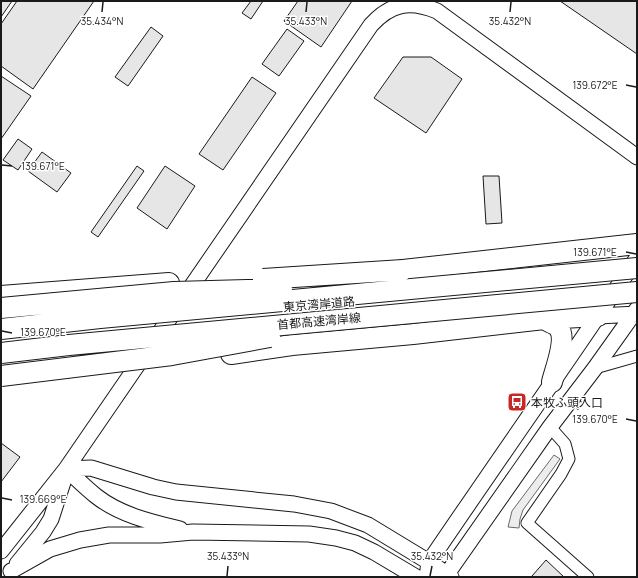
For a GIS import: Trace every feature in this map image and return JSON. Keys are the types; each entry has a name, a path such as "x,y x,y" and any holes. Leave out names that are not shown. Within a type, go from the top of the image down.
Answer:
{"highway":[{"path":"1,296 169,283 269,279 403,270 637,244"},
{"name":"首都高速湾岸線","path":"1,329 100,318 637,268"},
{"name":"東京湾岸道路","path":"1,335 178,317 637,275"},
{"path":"1,313 169,283"},
{"name":"東京湾岸道路","path":"1,346 637,285"},
{"path":"1,308 192,291 436,286"},
{"name":"首都高速湾岸線","path":"1,353 69,344 637,292"},
{"path":"1,376 172,355 406,312"},
{"path":"1,388 292,345 413,334 544,319 598,316"},
{"path":"544,319 558,327 562,334 562,344 552,382"},
{"path":"1,363 231,354"}],"street":[{"path":"1,551 66,469 371,25 389,9 396,5 411,3 428,6 437,11 637,157"},
{"path":"427,577 429,562 637,258"},
{"path":"66,469 91,468 153,487 176,492 294,504 343,515 368,525 429,562 446,576 550,427 636,312"},
{"path":"598,316 636,312"},
{"path":"595,368 637,356"},
{"path":"550,427 565,444 569,459 561,474 526,523 588,577"},
{"path":"66,469 97,497 124,512 140,519 192,532"},
{"path":"8,574 43,532 51,519 66,469"},
{"path":"8,574 50,550 80,540 109,535 160,535 192,532 310,534 336,538 360,545 416,577"}],"shaded area":[{"path":"554,455 560,459 523,510 519,528 508,527 512,511"}],"building":[{"path":"1,1 12,1 1,17"},
{"path":"17,1 94,1 33,89 1,66 1,24"},
{"path":"251,1 263,1 251,19 242,13"},
{"path":"298,1 352,1 321,47 284,21"},
{"path":"560,1 637,1 637,54"},
{"path":"151,27 163,36 128,86 115,77"},
{"path":"287,29 304,41 279,76 262,64"},
{"path":"403,57 431,57 462,79 426,133 374,98"},
{"path":"1,76 31,96 1,139"},
{"path":"252,77 276,93 223,170 199,154"},
{"path":"18,139 32,149 18,170 3,160"},
{"path":"42,152 71,173 57,192 28,171"},
{"path":"137,166 144,171 98,237 91,232"},
{"path":"165,166 195,186 167,229 137,208"},
{"path":"483,176 499,176 502,223 486,224"},
{"path":"580,401 583,403 578,410 576,408"},
{"path":"1,443 20,457 1,482"},
{"path":"546,560 564,577 533,577 532,576"}],"place":[{"name":"本牧ふ頭入口","path":"517,402"}]}
